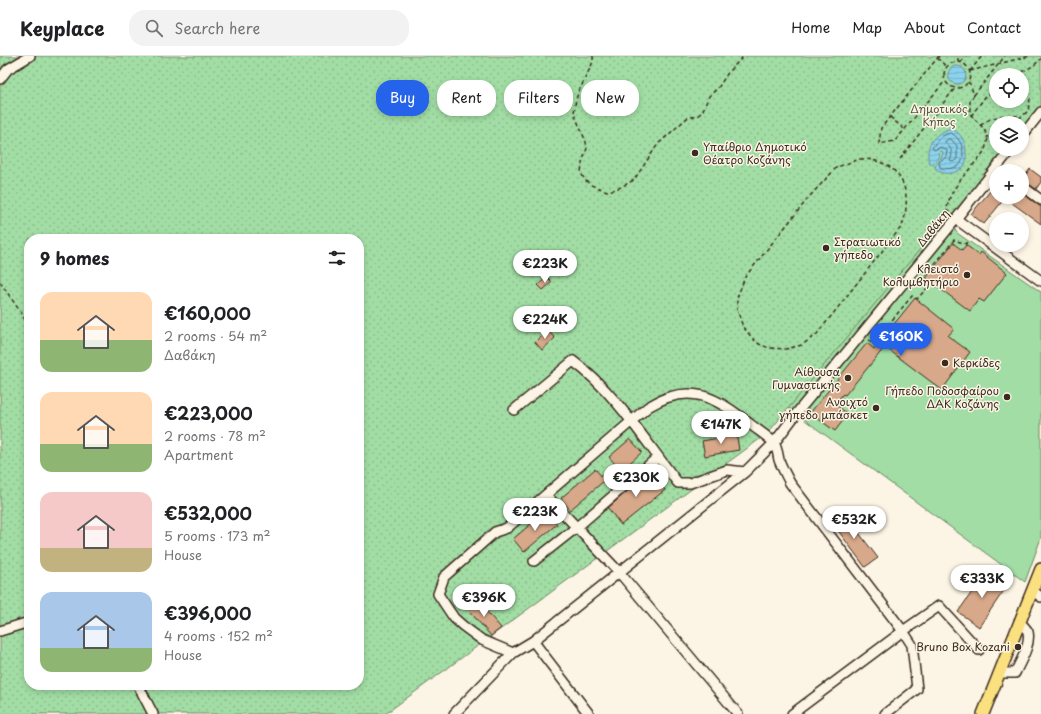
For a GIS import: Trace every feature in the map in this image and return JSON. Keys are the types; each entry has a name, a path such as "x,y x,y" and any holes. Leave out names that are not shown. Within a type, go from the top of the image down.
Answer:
{"main road":[{"path":"983,714 1020,622 1037,594 1041,569"}],"street":[{"path":"0,79 8,69 30,56"},
{"path":"1029,127 1041,112"},
{"name":"Δαβάκη","path":"454,714 513,653 533,641 745,472 774,443 953,216 989,179"},
{"path":"1029,190 1040,197"},
{"path":"953,216 1041,281"},
{"path":"514,410 573,360 590,374 631,421 678,483 690,483 727,470 745,472"},
{"path":"513,653 482,640 454,618 438,594 444,577 495,532 507,528 631,421 659,400 685,394 699,395 714,399 726,406 774,443 780,462 790,482 912,644 916,689 885,714"},
{"path":"534,561 577,527 658,457"},
{"path":"546,495 619,572 738,714"},
{"path":"792,714 938,606 979,650"},
{"path":"999,673 1015,673 1025,651 1028,640 1028,631 1020,622"},
{"path":"0,631 24,624"},
{"path":"533,641 589,714"},
{"path":"141,690 153,714"}],"path":[{"path":"593,56 593,62 576,99 574,113 587,148 582,163 581,173 585,180 591,185 607,191 617,189 634,180 658,144 687,118 699,115 703,110 709,96 718,88 729,71 744,56"},
{"path":"958,56 958,62"},
{"path":"961,62 966,56"},
{"path":"970,71 961,62 952,63 947,66 944,73 945,81 955,88 962,87 968,82 970,71 982,56"},
{"path":"953,216 947,210 951,196 966,173 983,153 988,139 980,125 970,114 970,101 1005,56"},
{"path":"970,71 1030,56"},
{"path":"945,81 895,142 879,144 880,128 938,57 947,66"},
{"path":"1029,68 1037,64 1041,59"},
{"path":"968,82 974,95"},
{"path":"900,159 955,88"},
{"path":"971,116 989,95"},
{"path":"1022,116 1028,111 1029,108"},
{"path":"890,117 905,130"},
{"path":"980,125 989,120"},
{"path":"869,159 886,165 898,176 904,187 907,199 907,209 902,226 818,334 811,339 793,348 777,349 759,344 748,333 739,318 737,298 746,276 752,269 790,220 837,167 853,161 869,159"},
{"path":"869,340 873,343 912,296 917,299 928,287 920,280 954,240 966,244 968,240"},
{"path":"0,282 24,318"}],"green space":[{"name":"Δημοτικός Κήπος","path":"0,56 1041,56 1041,106 1029,122 1029,116 989,116 989,156 1004,156 997,164 989,164 989,175 949,226 940,225 768,433 385,714 0,714"},
{"path":"947,217 957,233 1041,292 1041,538 1025,582 779,401"}],"water":[{"path":"957,66 963,69 966,75 963,81 957,84 951,81 948,75 951,69"},
{"path":"951,128 963,139 966,150 966,163 956,172 942,173 935,168 943,152 940,151 938,153 939,156 932,165 928,160 929,146 937,135"}],"building":[{"path":"1030,169 1041,177 1041,182 1036,189 1029,184"},
{"path":"989,192 989,204 1000,204 994,212 989,212 989,218 984,224 971,214"},
{"path":"1029,198 1041,207 1041,224 1029,215 1029,212 1024,212 1013,204 1029,204"},
{"name":"Κλειστό Κολυμβητήριο","path":"953,243 962,250 966,245 979,255 981,252 1007,273 984,302 979,299 970,311 926,278"},
{"path":"547,277 552,282 543,290 538,285"},
{"path":"915,298 954,329 948,336 970,352 942,390 885,347 845,395 843,394 835,404 848,414 835,431 810,413 867,343 874,349"},
{"path":"547,330 555,338 542,350 535,342"},
{"path":"736,431 739,450 705,456 702,441 725,437 724,433"},
{"path":"630,439 642,452 621,471 609,457"},
{"path":"595,469 605,480 570,510 561,498"},
{"path":"650,471 665,490 621,525 608,508"},
{"path":"546,511 557,524 524,552 513,539"},
{"path":"843,512 878,558 865,567 831,521"},
{"path":"986,572 1007,586 979,627 958,612"},
{"path":"476,599 501,628 491,636 466,607"}],"place":[{"name":"Υπαίθριο Δημοτικό Θέατρο Κοζάνης","path":"695,153"},
{"name":"Στρατιωτικό γήπεδο","path":"826,248"},
{"name":"Κλειστό Κολυμβητήριο","path":"967,275"},
{"name":"Κερκίδες","path":"945,363"},
{"name":"Αίθουσα Γυμναστικής","path":"848,378"},
{"name":"Γήπεδο Ποδοσφαίρου ΔΑΚ Κοζάνης","path":"1007,397"},
{"name":"Ανοιχτό γήπεδο μπάσκετ","path":"876,408"},
{"name":"Bruno Box Kozani","path":"1018,647"}]}
